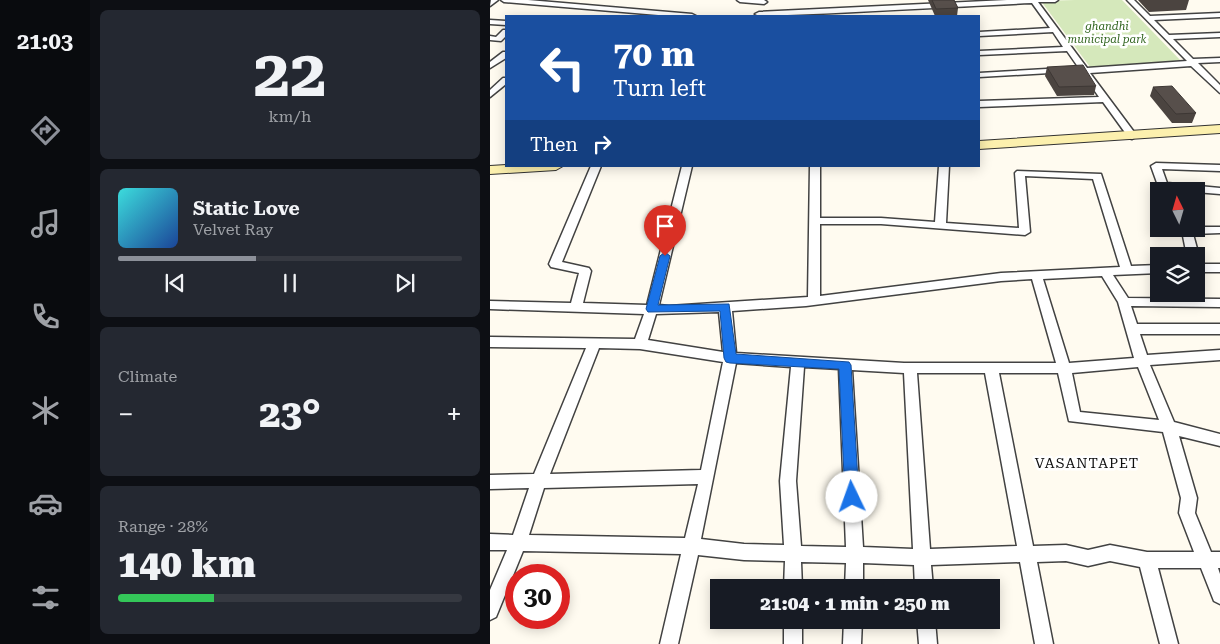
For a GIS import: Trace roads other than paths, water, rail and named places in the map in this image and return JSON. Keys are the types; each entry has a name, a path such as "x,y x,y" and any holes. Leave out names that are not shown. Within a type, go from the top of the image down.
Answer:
{"street":[{"path":"504,0 680,15"},
{"path":"740,0 764,1 758,15 839,14 881,3 1055,0"},
{"path":"837,0 839,14"},
{"path":"1130,0 1220,90"},
{"path":"1034,1 1132,136"},
{"path":"1148,18 1220,15"},
{"path":"490,22 505,23"},
{"path":"980,34 1055,30"},
{"path":"490,38 498,39 505,33"},
{"path":"1167,37 1220,35"},
{"path":"980,53 1068,49"},
{"path":"490,66 505,55"},
{"path":"980,75 1220,60"},
{"path":"490,94 505,81"},
{"path":"980,104 1106,99"},
{"path":"980,145 1220,130"},
{"path":"1162,182 1156,166 1220,168"},
{"path":"490,170 540,167"},
{"path":"576,307 585,271 555,264 596,167"},
{"path":"640,344 652,309 687,167"},
{"path":"814,301 815,167"},
{"path":"940,225 944,167"},
{"path":"815,221 881,221 1025,232 1020,173 1097,176 1127,271"},
{"path":"1205,190 1220,191"},
{"path":"1205,230 1220,230"},
{"path":"1205,268 1220,268"},
{"path":"490,305 652,309 725,307 814,301 1001,278 1150,270"},
{"path":"1105,272 1124,302 1142,361 1169,427 1189,498 1187,513 1213,560 1220,594"},
{"path":"1037,277 1064,368 1074,417 1169,427 1220,440"},
{"path":"1124,302 1220,303"},
{"path":"669,644 707,476 730,358 725,307"},
{"path":"1132,329 1220,329"},
{"path":"490,342 640,344 730,358 910,368 1064,368 1128,364 1160,358 1220,355"},
{"path":"490,611 518,543 539,480 596,343"},
{"path":"793,579 788,482 798,362"},
{"path":"845,365 855,554 854,579"},
{"path":"910,368 923,579"},
{"path":"991,368 1044,644"},
{"path":"490,482 707,476"},
{"path":"490,542 691,546 744,552 793,554 922,557 1066,553 1088,558 1110,553 1147,560 1213,560"},
{"path":"1147,560 1170,644"},
{"path":"793,629 793,644"},
{"path":"852,629 852,644"},
{"path":"927,629 928,644"}],"district":[{"name":"VASANTAPET","path":"1087,463"}],"park label":[{"name":"ghandhi municipal park","path":"1107,32"}]}
